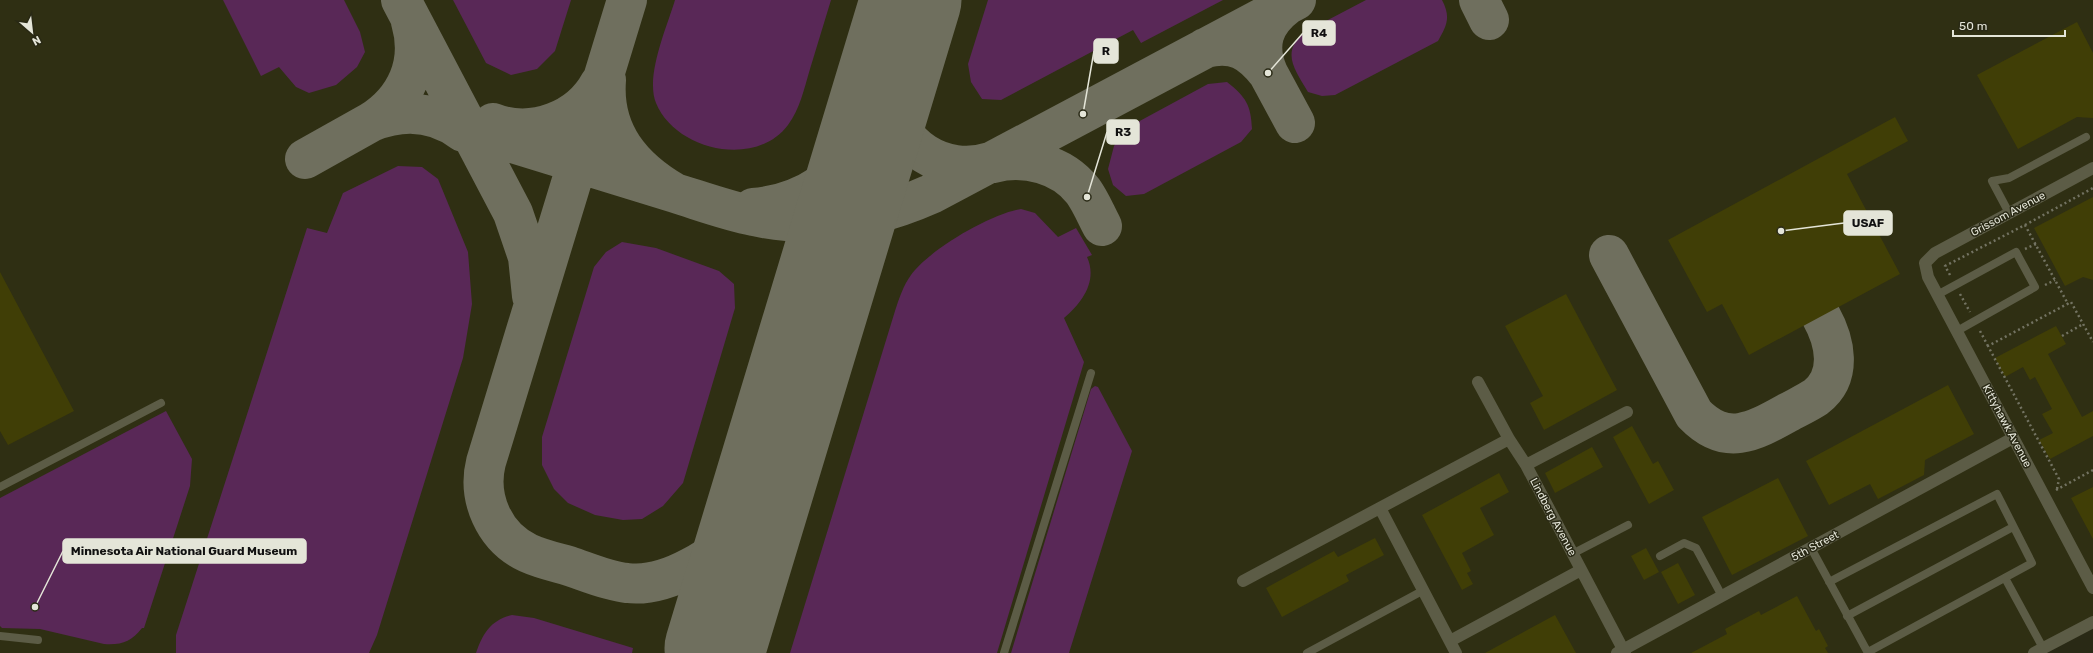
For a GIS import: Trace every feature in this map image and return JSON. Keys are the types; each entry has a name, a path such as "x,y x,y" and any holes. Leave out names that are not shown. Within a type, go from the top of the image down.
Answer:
{"street":[{"name":"Grissom Avenue","path":"1925,263 1934,253 2093,168"},
{"name":"Kittyhawk Avenue","path":"1925,263 1928,277 1937,295 2093,588"},
{"name":"Lindberg Avenue","path":"1478,382 1509,439 1526,465 1622,652"},
{"path":"1526,465 1626,412"},
{"name":"5th Street","path":"1622,652 2013,438"},
{"path":"1243,581 1509,439"},
{"path":"1380,508 1456,653"},
{"path":"1450,641 1581,570"},
{"path":"2039,651 2093,622"}],"lane":[{"path":"2009,213 1992,181 2009,178 2086,137"},
{"path":"1937,295 2016,252 2035,287 1957,332"},
{"path":"1004,653 1091,373"},
{"path":"0,488 161,403"},
{"path":"1811,548 1829,582 1847,616 1868,653 2032,563 1997,494 1829,582"},
{"path":"1572,554 1628,525"},
{"path":"1847,616 2013,528"},
{"path":"1660,556 1684,543 1696,548 1722,596"},
{"path":"2005,578 2039,651"},
{"path":"1307,653 1424,590"},
{"path":"0,636 38,640"}],"path":[{"path":"2025,225 2093,188"},
{"path":"2057,489 2059,479 1988,346 2072,302 2093,342"},
{"path":"2062,336 2083,324"},
{"path":"2044,496 2093,470"}],"shaded area":[{"path":"0,0 2093,0 2093,622 2035,653 0,653"},
{"path":"223,0 344,0 360,32 365,52 357,67 336,85 309,93 296,87 279,67 261,76"},
{"path":"453,0 571,0 555,51 537,69 511,75 486,63"},
{"path":"675,0 831,0 799,106 788,125 774,139 756,147 737,150 717,148 697,142 680,132 666,119 656,103 653,92 653,79 658,52"},
{"path":"988,0 1223,0 1141,43 1133,30 1001,100 982,99 971,82 968,64"},
{"path":"1366,0 1442,0 1447,16 1446,25 1438,41 1335,95 1322,96 1308,92 1292,61 1293,47 1297,39 1305,32"},
{"path":"1227,82 1239,92 1249,108 1252,129 1241,142 1144,194 1126,196 1113,185 1108,169 1114,146 1120,137 1136,123 1208,84"},
{"path":"398,166 422,167 438,179 468,252 472,304 463,358 377,635 369,653 176,653 176,635 307,228 327,233 343,193"},
{"path":"1021,209 1035,213 1058,237 1076,228 1092,255 1087,257 1091,275 1086,291 1077,306 1064,318 1084,362 997,653 790,653 895,311 906,284 911,275 931,255 961,234 993,218"},
{"path":"622,242 656,248 719,271 734,284 735,308 683,483 663,506 642,519 623,520 595,515 568,503 554,489 542,465 542,437 594,267 606,252"},
{"path":"1095,386 1098,387 1132,451 1069,653 1011,653 1091,389"},
{"path":"166,411 192,459 190,486 144,628 142,628 134,637 126,642 104,644 40,629 2,628 0,626 0,498"},
{"path":"512,615 534,618 633,648 632,653 476,653 489,628 498,620"}],"building":[{"path":"2077,22 2093,53 2093,118 2077,117 2018,149 1977,75"},
{"path":"1895,117 1908,141 1847,174 1900,274 1749,355 1722,304 1707,312 1668,240"},
{"path":"2093,197 2093,280 2083,277 2065,286 2034,228"},
{"path":"0,272 74,411 8,445 0,431"},
{"path":"1566,294 1617,390 1544,430 1530,403 1543,396 1505,326"},
{"path":"2056,326 2066,344 2048,354 2082,417 2093,411 2093,436 2050,459 2039,440 2053,433 2042,414 2052,409 2035,377 2030,380 2023,367 2005,377 1995,358"},
{"path":"1948,385 1974,434 1925,460 1924,475 1878,499 1870,484 1829,505 1806,461"},
{"path":"1632,426 1653,464 1658,461 1674,490 1649,504 1613,437"},
{"path":"1592,447 1603,467 1555,493 1545,473"},
{"path":"1499,473 1509,492 1480,508 1494,535 1462,553 1471,571 1467,573 1473,584 1462,590 1422,515"},
{"path":"1778,478 1808,536 1732,575 1702,517"},
{"path":"2093,487 2093,539 2071,498"},
{"path":"1375,538 1384,555 1346,575 1349,581 1282,617 1266,588 1334,551 1338,557"},
{"path":"1646,548 1659,572 1644,580 1631,556"},
{"path":"1678,563 1695,595 1678,604 1661,572"},
{"path":"1797,596 1816,631 1819,629 1828,646 1825,648 1828,653 1691,653 1727,634 1725,629 1759,611 1761,615"},
{"path":"1555,615 1576,653 1485,653"}],"taxiway":[{"path":"401,0 513,213 528,257 532,296"},
{"path":"627,0 486,462 484,476 486,502 497,527 516,546 528,553 612,580 627,583 642,583 675,575 691,568 720,548 732,537 746,519 757,498 768,470"},
{"path":"675,193 744,214 777,220 800,222 844,220 888,210 931,194 1296,0"},
{"path":"1479,0 1489,20"},
{"path":"1205,48 1225,46 1241,50 1255,59 1268,73 1264,63 1262,44 1264,35 1272,19 1287,5"},
{"path":"411,22 415,52 409,79 394,103 371,122 395,115 418,114 441,120 463,132"},
{"path":"753,208 789,200 806,193 822,184 849,160 869,129 899,43 893,70 891,98 895,115 902,130 912,143 925,154 940,161 956,165 973,166 990,162"},
{"path":"1268,73 1295,123"},
{"path":"440,119 509,142 675,193 646,172 633,160 623,147 609,116 606,99 606,80"},
{"path":"493,123 508,127 524,128 539,127 554,122 568,116 580,107 591,96 600,83"},
{"path":"305,159 371,122"},
{"path":"993,163 1018,160 1030,161 1054,168 1065,174 1083,191 1102,226"},
{"path":"1609,255 1694,414 1706,424 1717,430 1729,433 1740,433 1763,426 1816,397 1825,389 1833,369 1834,358 1830,336 1821,316"}],"runway":[{"path":"715,648 911,0"}],"place":[{"name":"R4","path":"1268,73"},
{"name":"R","path":"1083,114"},
{"name":"R3","path":"1087,197"},
{"name":"USAF","path":"1781,231"},
{"name":"Minnesota Air National Guard Museum","path":"35,607"}]}
